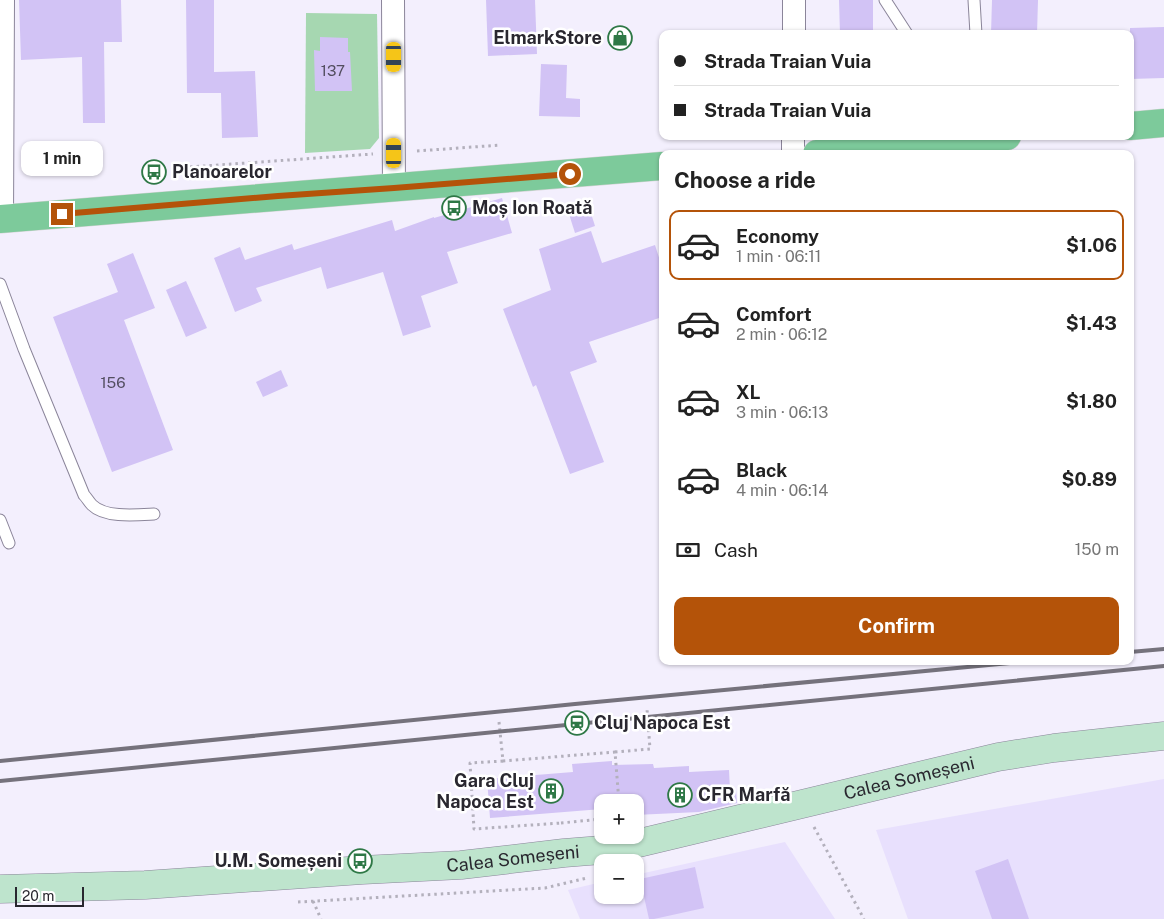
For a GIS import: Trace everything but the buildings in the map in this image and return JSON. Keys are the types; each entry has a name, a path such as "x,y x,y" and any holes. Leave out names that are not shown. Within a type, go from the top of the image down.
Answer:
{"main road":[{"path":"1134,126 1164,123"},
{"path":"864,150 969,141"},
{"path":"1,219 659,166"},
{"name":"Calea Someșeni","path":"0,889 145,885 461,865 614,849 998,757 1054,748 1164,736"}],"street":[{"path":"1,219 4,0"},
{"path":"393,0 394,188"},
{"path":"794,0 794,30"}],"lane":[{"path":"885,0 904,30"},
{"path":"974,0 976,30"},
{"path":"0,284 24,349 84,495 92,506 106,512 154,514"},
{"path":"0,520 9,543"}],"path":[{"path":"190,167 501,145"},
{"path":"561,823 474,829 470,763 650,749 647,708"},
{"path":"499,722 503,761"},
{"path":"615,752 618,794"},
{"path":"801,804 864,919"}],"shaded area":[{"path":"1164,779 1164,919 908,919 876,830"},
{"path":"785,842 835,919 580,919 568,890 594,884 594,904 644,904 644,873"}],"green space":[{"path":"306,13 377,14 379,138 370,149 305,153"}],"railway":[{"path":"1134,652 1164,649"},
{"path":"0,761 989,665"},
{"path":"0,781 1164,666"}],"place":[{"name":"ElmarkStore","path":"620,38"},
{"name":"Planoarelor","path":"154,172"},
{"name":"Moș Ion Roată","path":"454,208"},
{"name":"Cluj Napoca Est","path":"577,723"},
{"name":"Gara Cluj Napoca Est","path":"551,791"},
{"name":"CFR Marfă","path":"680,795"},
{"name":"U.M. Someșeni","path":"360,861"}],"route":[{"path":"62,214 570,174"}]}
